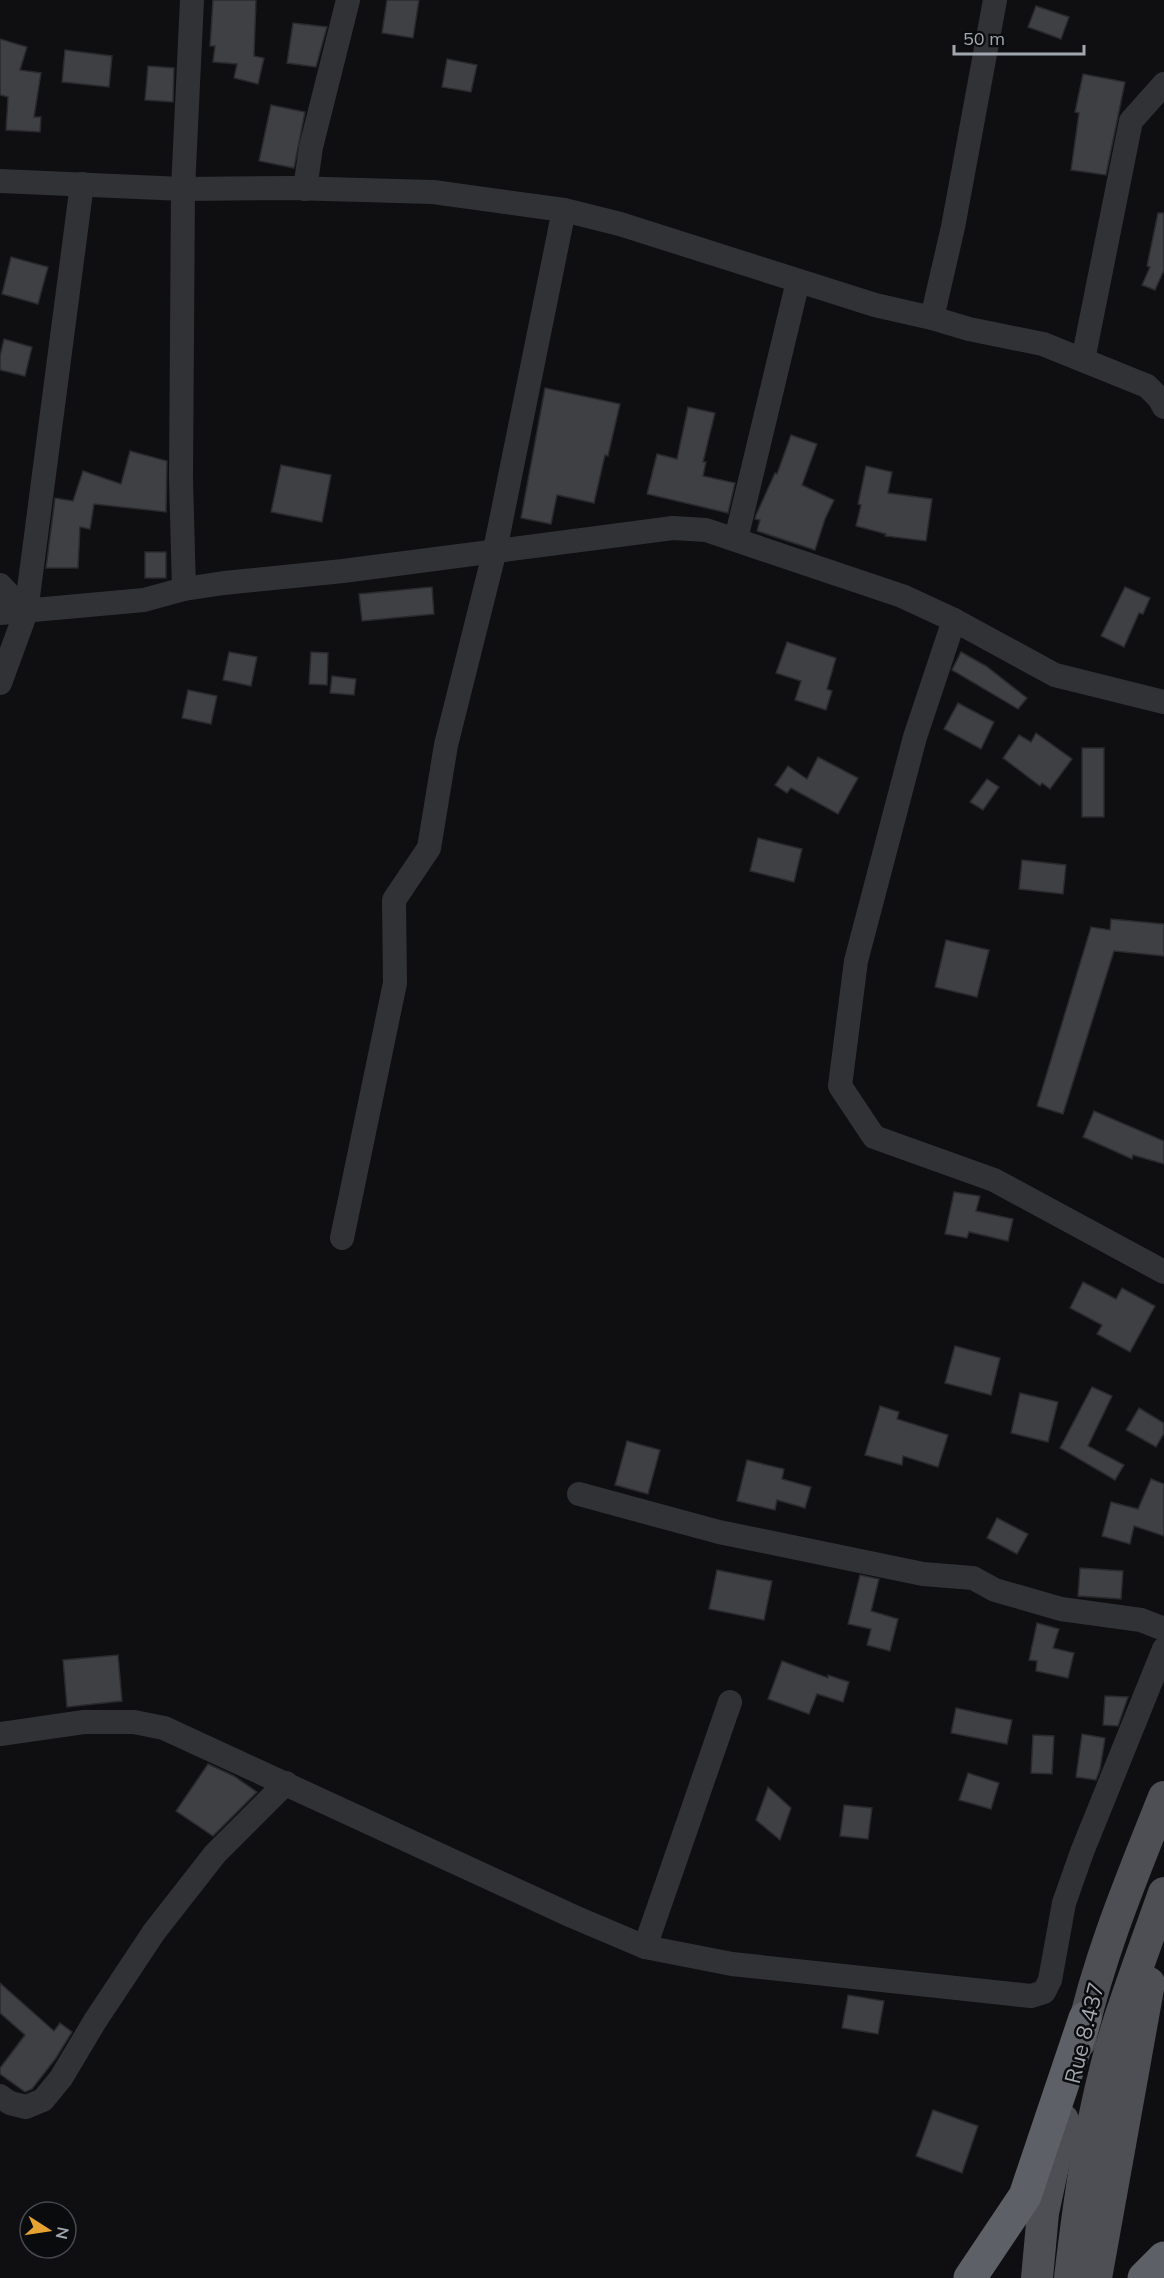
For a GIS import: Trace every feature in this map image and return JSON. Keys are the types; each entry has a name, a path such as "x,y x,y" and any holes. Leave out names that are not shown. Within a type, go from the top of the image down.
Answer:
{"highway":[{"path":"970,2278 1025,2196 1085,2018"},
{"path":"1144,2278 1164,2258"}],"main road":[{"name":"Rue 8.437","path":"1036,2278 1043,2213 1085,2018 1117,1918 1164,1797"},
{"name":"Rue 8.437","path":"1070,2278 1077,2214 1096,2109 1120,2020 1164,1893"},
{"path":"1096,2278 1164,1899"}],"street":[{"path":"184,589 181,479 183,189 192,0"},
{"path":"305,189 311,147 348,0"},
{"path":"932,318 953,227 995,0"},
{"path":"1083,360 1131,121 1164,84"},
{"path":"0,181 183,189 433,192 564,210 620,224 875,305 969,329 1043,344 1148,386 1164,407"},
{"path":"0,683 26,612 82,184"},
{"path":"342,1238 395,983 394,900 429,848 446,745 495,550 564,210"},
{"path":"736,539 798,280"},
{"path":"0,613 144,600 184,589 343,571 673,528 706,530 902,596 954,620 1055,675 1164,702"},
{"path":"0,585 26,612"},
{"path":"954,620 915,737 856,961 840,1086 873,1137 994,1180 1164,1272"},
{"path":"579,1494 730,1534 923,1574 973,1578 995,1590 1061,1609 1141,1620 1164,1629"},
{"path":"0,1734 84,1722 134,1722 164,1728 572,1916 645,1947 744,1965 1031,1996 1044,1992 1050,1980 1064,1903 1078,1862 1164,1649"},
{"path":"645,1947 730,1702"},
{"path":"0,2096 10,2103 26,2107 43,2100 60,2078 154,1932 215,1854 286,1783"}],"building":[{"path":"213,0 256,0 254,56 264,58 258,84 234,78 237,64 213,62 215,46 210,46"},
{"path":"387,0 419,0 413,38 382,33"},
{"path":"1036,6 1069,17 1061,39 1028,27"},
{"path":"293,23 327,27 316,67 287,63"},
{"path":"0,39 27,47 20,70 41,73 34,117 41,117 40,132 6,130 8,97 0,95"},
{"path":"65,50 112,56 109,87 62,82"},
{"path":"447,59 477,65 471,92 442,87"},
{"path":"148,66 174,68 173,102 145,100"},
{"path":"1083,74 1125,82 1106,175 1071,170 1079,113 1075,112"},
{"path":"271,105 305,112 294,168 259,161"},
{"path":"1158,213 1164,213 1164,270 1155,290 1142,285 1150,267 1147,266"},
{"path":"11,257 48,267 38,304 2,294"},
{"path":"4,339 32,347 25,376 0,370"},
{"path":"545,388 620,404 594,503 557,495 551,524 521,518"},
{"path":"688,407 715,413 703,462 706,462 703,476 735,483 728,513 647,494 657,454 677,459"},
{"path":"791,435 817,444 802,485 834,500 815,550 757,531 760,520 755,519 756,515 775,473 777,474"},
{"path":"130,451 167,461 166,512 94,504 90,529 80,527 78,568 46,568 55,498 73,501 83,471 121,484"},
{"path":"281,465 331,475 322,522 271,512"},
{"path":"866,466 892,472 888,493 932,499 926,541 885,536 886,534 856,526"},
{"path":"145,552 166,552 166,578 145,578"},
{"path":"432,587 434,614 362,621 359,594"},
{"path":"1125,587 1150,598 1143,614 1139,613 1124,647 1101,636"},
{"path":"787,642 836,658 827,689 832,691 826,710 795,700 801,681 776,673"},
{"path":"229,652 257,657 251,686 223,680"},
{"path":"311,652 328,653 327,685 309,684"},
{"path":"961,652 986,666 1027,698 1018,709 952,670"},
{"path":"332,676 356,679 354,695 330,693"},
{"path":"188,690 217,696 211,724 182,718"},
{"path":"958,703 994,722 981,749 944,729"},
{"path":"1036,733 1072,759 1050,789 1042,783 1040,786 1003,758 1019,735 1031,742"},
{"path":"1082,748 1104,748 1104,817 1082,817"},
{"path":"818,757 858,778 838,814 791,788 787,793 775,785 788,766 807,779"},
{"path":"987,779 999,787 983,810 970,802"},
{"path":"758,838 802,849 794,882 750,871"},
{"path":"1022,860 1066,865 1063,894 1019,889"},
{"path":"1111,919 1164,924 1164,956 1114,951 1063,1114 1037,1106 1091,927 1110,930"},
{"path":"946,940 989,950 977,997 935,987"},
{"path":"1094,1111 1164,1141 1164,1164 1133,1155 1132,1159 1083,1137"},
{"path":"954,1192 980,1196 976,1211 1013,1219 1008,1241 969,1232 967,1238 945,1234"},
{"path":"1083,1282 1116,1299 1122,1288 1155,1306 1130,1352 1097,1334 1102,1325 1070,1308"},
{"path":"955,1346 1000,1358 991,1395 945,1383"},
{"path":"1092,1387 1112,1396 1088,1446 1124,1465 1115,1480 1060,1448"},
{"path":"1020,1393 1058,1402 1048,1442 1011,1433"},
{"path":"880,1406 899,1412 897,1419 948,1435 938,1467 903,1456 902,1465 865,1455"},
{"path":"1139,1408 1164,1423 1164,1433 1156,1447 1126,1430"},
{"path":"627,1441 660,1450 648,1494 615,1485"},
{"path":"747,1460 784,1469 782,1479 811,1487 805,1508 777,1500 775,1510 737,1501"},
{"path":"1151,1479 1164,1484 1164,1536 1134,1526 1130,1544 1102,1536 1111,1502 1138,1509"},
{"path":"997,1518 1028,1534 1017,1554 987,1538"},
{"path":"1080,1568 1123,1571 1121,1599 1078,1596"},
{"path":"717,1570 772,1581 764,1620 709,1609"},
{"path":"860,1575 879,1579 871,1611 898,1619 890,1651 867,1645 871,1629 848,1624"},
{"path":"1037,1623 1059,1629 1053,1648 1074,1653 1068,1678 1036,1671 1037,1661 1029,1660"},
{"path":"118,1655 122,1701 67,1707 63,1660"},
{"path":"782,1661 828,1678 828,1675 849,1682 843,1702 817,1694 809,1714 768,1699"},
{"path":"1105,1696 1128,1697 1118,1726 1103,1725"},
{"path":"956,1708 1012,1720 1007,1744 951,1733"},
{"path":"1082,1734 1105,1738 1096,1780 1076,1777"},
{"path":"1033,1735 1054,1736 1052,1774 1031,1773"},
{"path":"208,1764 234,1776 257,1792 213,1836 176,1811"},
{"path":"968,1773 999,1783 991,1809 959,1800"},
{"path":"768,1787 791,1808 780,1840 756,1820"},
{"path":"844,1805 872,1808 868,1839 840,1836"},
{"path":"0,1983 54,2031 60,2023 72,2032 56,2058 32,2089 25,2092 0,2074 0,2068 25,2035 0,2013"},
{"path":"848,1995 884,2001 878,2034 842,2028"},
{"path":"933,2110 978,2126 962,2173 916,2156"}]}
